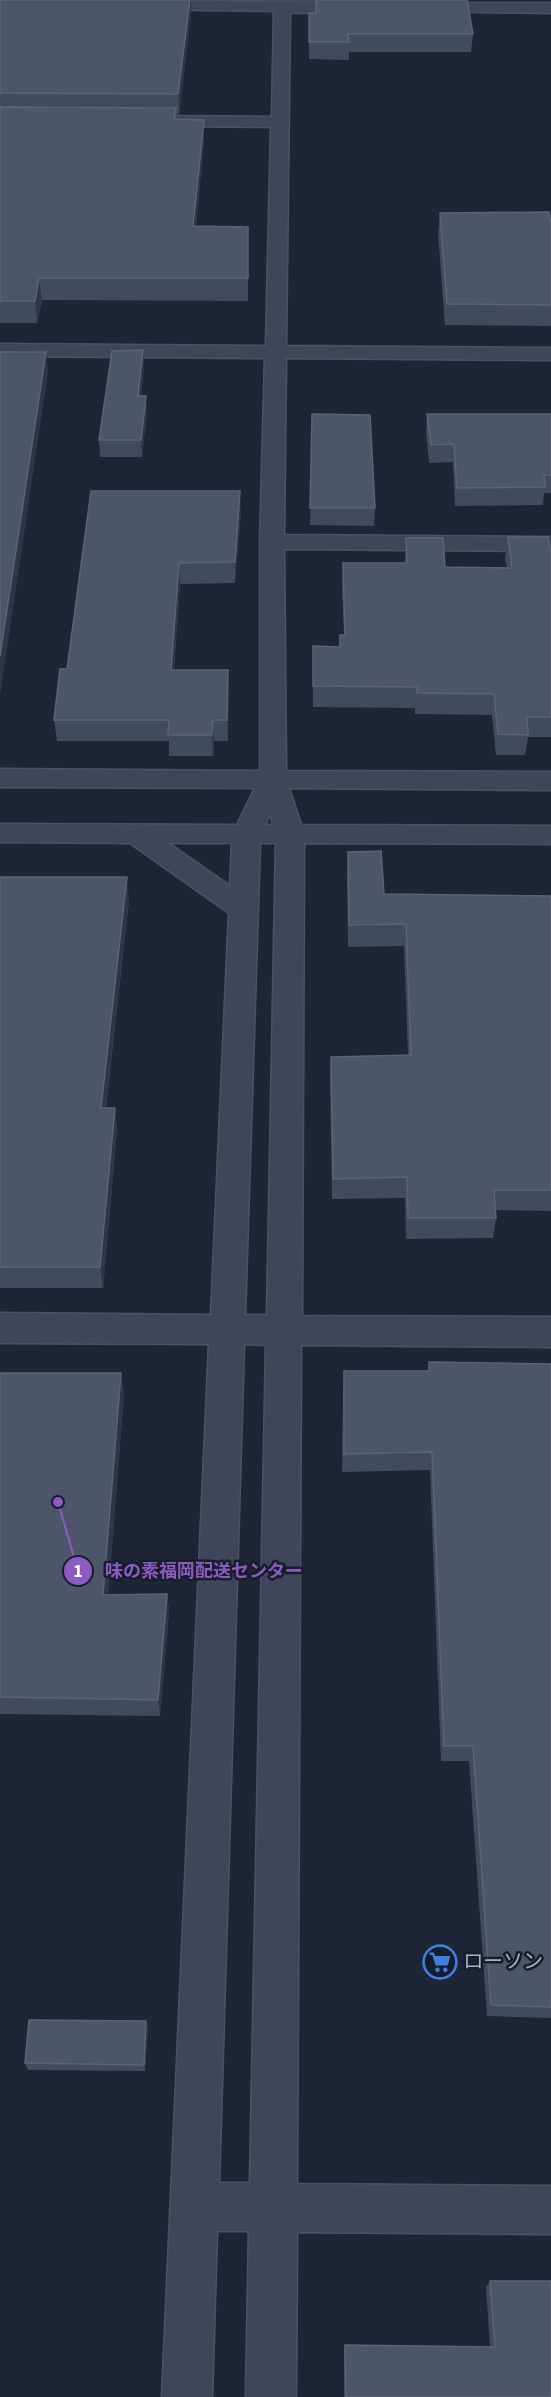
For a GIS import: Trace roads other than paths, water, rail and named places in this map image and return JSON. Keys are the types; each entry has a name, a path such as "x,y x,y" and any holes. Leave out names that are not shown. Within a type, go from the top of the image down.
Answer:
{"street":[{"path":"127,6 372,8"},
{"path":"271,2397 290,834 273,779 272,542 282,11 288,7"},
{"path":"408,8 551,8"},
{"path":"140,121 280,122"},
{"path":"0,350 551,354"},
{"path":"272,542 551,544"},
{"path":"0,778 551,781"},
{"path":"187,2397 246,835 273,779"},
{"path":"0,833 551,835"},
{"path":"137,834 243,909"},
{"path":"0,1328 551,1332"},
{"path":"193,2207 551,2210"}],"place":[{"name":"味の素福岡配送センター","path":"58,1502"},
{"name":"ローソン","path":"440,1962"}]}
